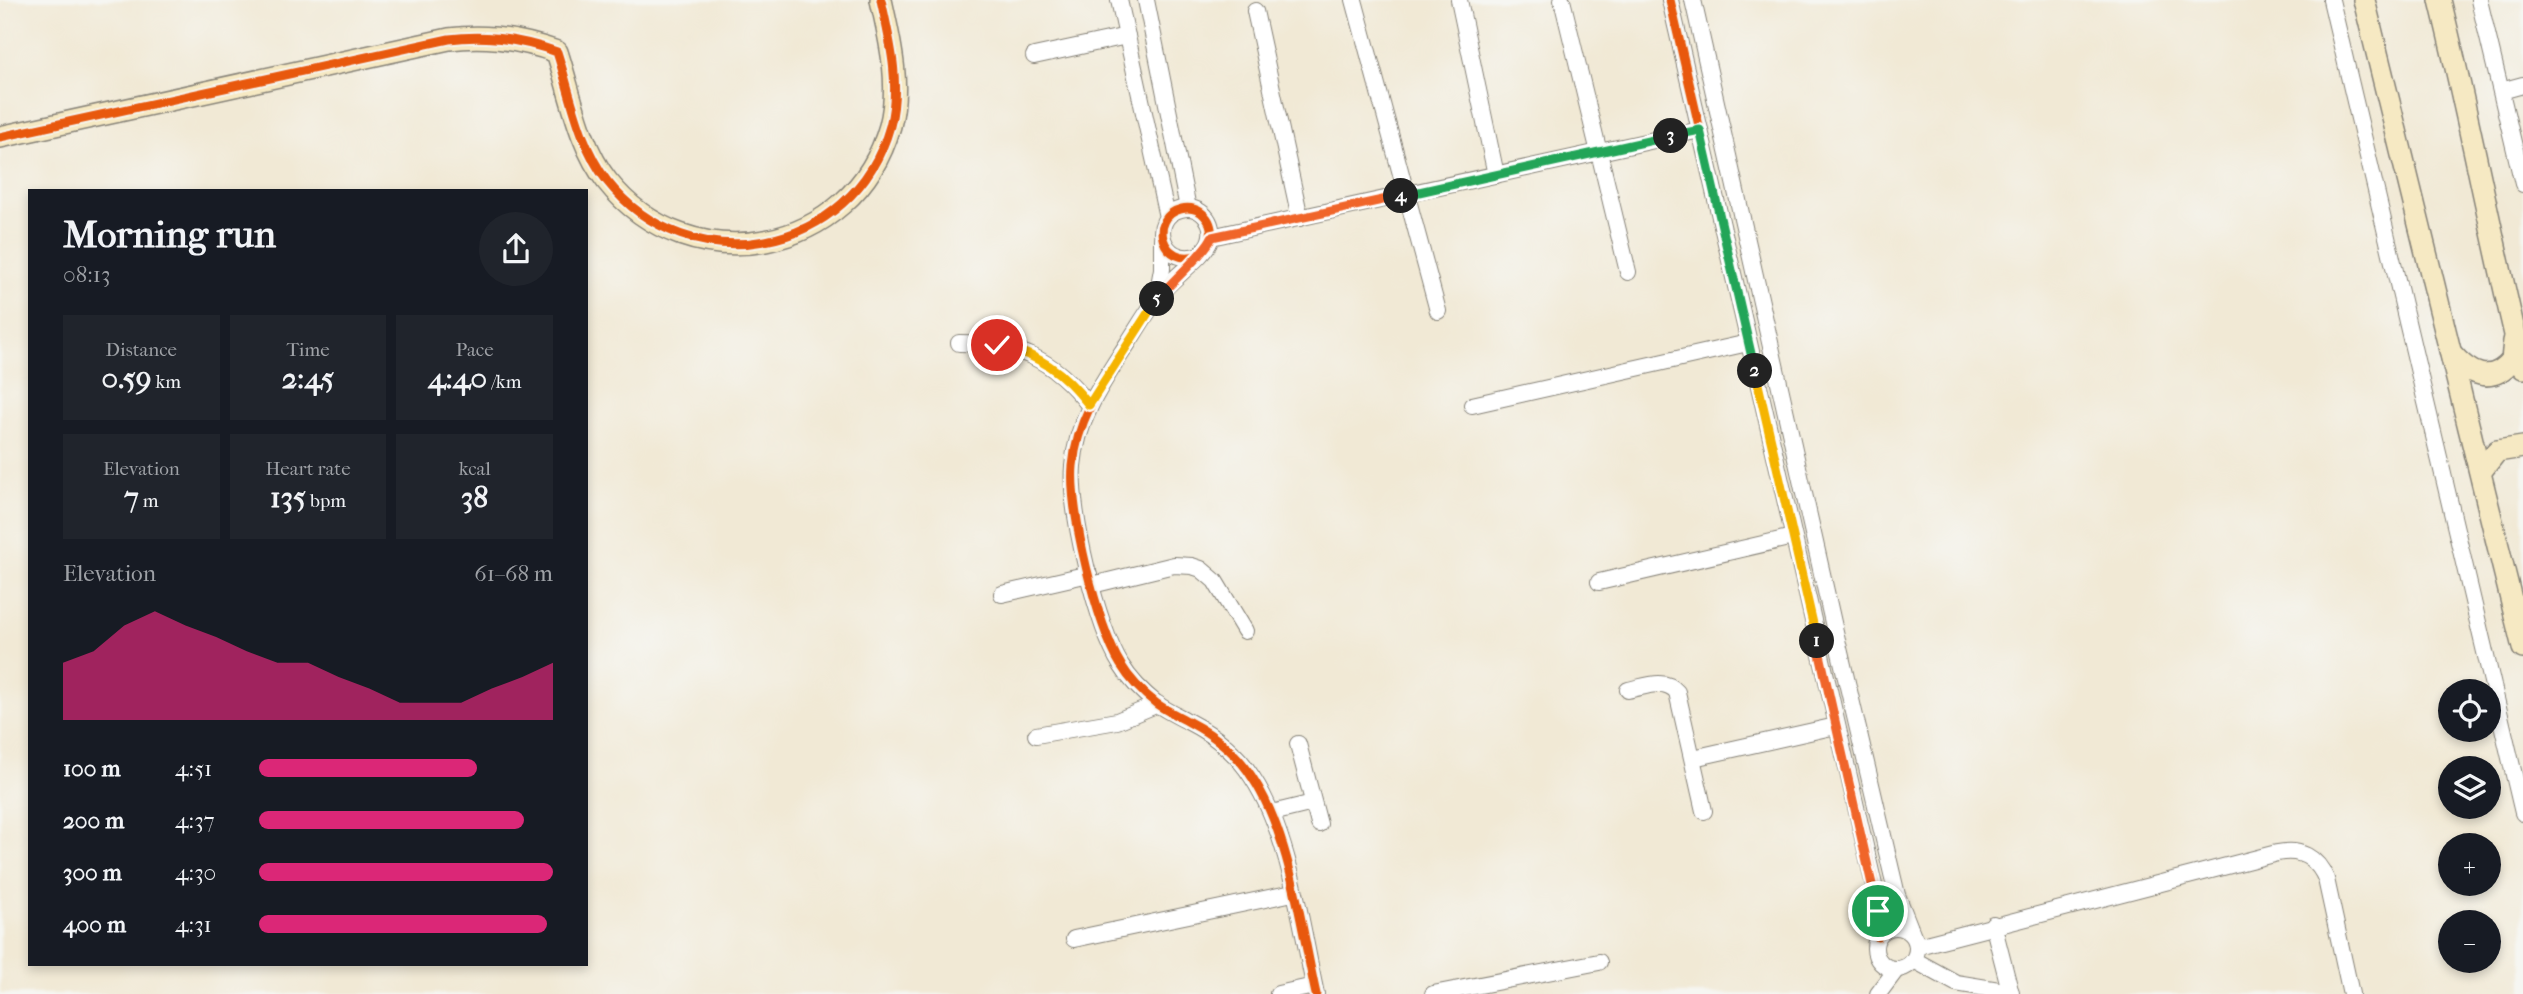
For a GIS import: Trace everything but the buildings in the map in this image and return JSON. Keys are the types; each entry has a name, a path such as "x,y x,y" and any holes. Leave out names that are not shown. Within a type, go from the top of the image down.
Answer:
{"street":[{"path":"0,137 449,39 504,38 557,52 594,161 606,179 634,209 670,231 689,238 730,245 751,244 792,235 830,214 846,200 873,165 890,125 895,82 881,0"},
{"path":"1119,0 1167,217"},
{"path":"1146,0 1188,208"},
{"path":"1354,0 1438,311"},
{"path":"1459,0 1496,175"},
{"path":"1562,0 1628,272"},
{"path":"1670,0 1877,898 1878,937 1875,949 1884,966 1903,969 1915,946 1897,895 1834,627 1693,0"},
{"path":"2331,0 2523,813"},
{"path":"2440,0 2464,99 2500,278 2523,368"},
{"path":"2479,0 2523,184"},
{"path":"2362,3 2481,471 2523,648"},
{"path":"1255,10 1300,218"},
{"path":"1034,56 1127,36"},
{"path":"2501,91 2523,85"},
{"path":"1212,237 1700,130"},
{"path":"1157,299 1162,269 1162,231 1167,217 1173,212 1195,209 1206,217 1212,230 1212,237 1205,251 1157,299 1089,405 1077,437 1072,476 1077,518 1091,580 1116,657 1132,680 1158,704 1207,732 1230,751 1250,774 1272,813 1315,990 1278,994"},
{"path":"1720,217 1740,212"},
{"path":"1162,239 1165,246 1176,256 1184,258 1199,255"},
{"path":"2449,352 2465,369 2474,373 2499,373 2512,360 2514,332"},
{"path":"959,343 997,345 1033,355 1064,376 1089,405"},
{"path":"1472,405 1748,343"},
{"path":"2481,471 2497,450 2523,447"},
{"path":"1599,582 1793,537"},
{"path":"1002,594 1174,565 1192,566 1201,569 1215,581 1245,631"},
{"path":"1814,631 1834,627"},
{"path":"1628,690 1661,683 1674,688 1679,696 1704,811"},
{"path":"1036,735 1117,721 1158,704"},
{"path":"1692,758 1836,726"},
{"path":"1298,744 1319,824"},
{"path":"1272,813 1313,803"},
{"path":"1915,946 2277,853 2294,851 2303,853 2317,863 2326,879 2351,994"},
{"path":"1074,939 1293,892"},
{"path":"1878,937 1883,931 1898,927 1956,983 2011,993 1993,925"},
{"path":"1433,994 1599,962"},
{"path":"1878,994 1896,970"}],"cycle path":[{"path":"0,137 449,39 504,39 557,52 589,152 607,181 641,214 681,234 723,243 766,241 806,228 842,204 871,170 890,126 894,94 893,63 881,0"},
{"path":"1670,0 1877,898 1878,937"},
{"path":"1199,255 1186,257 1168,248 1163,240 1162,230 1171,214 1188,208 1200,212 1211,227 1210,240 1203,251 1156,299 1093,401 1075,449 1075,511 1094,597 1112,647 1125,671 1157,704 1207,733 1232,752 1246,768 1265,800 1293,882 1316,994"}],"route":[{"path":"997,345 1033,355 1049,365 1078,390 1089,405 1157,299 1177,276 1205,251 1212,237 1700,130 1878,911"}]}
